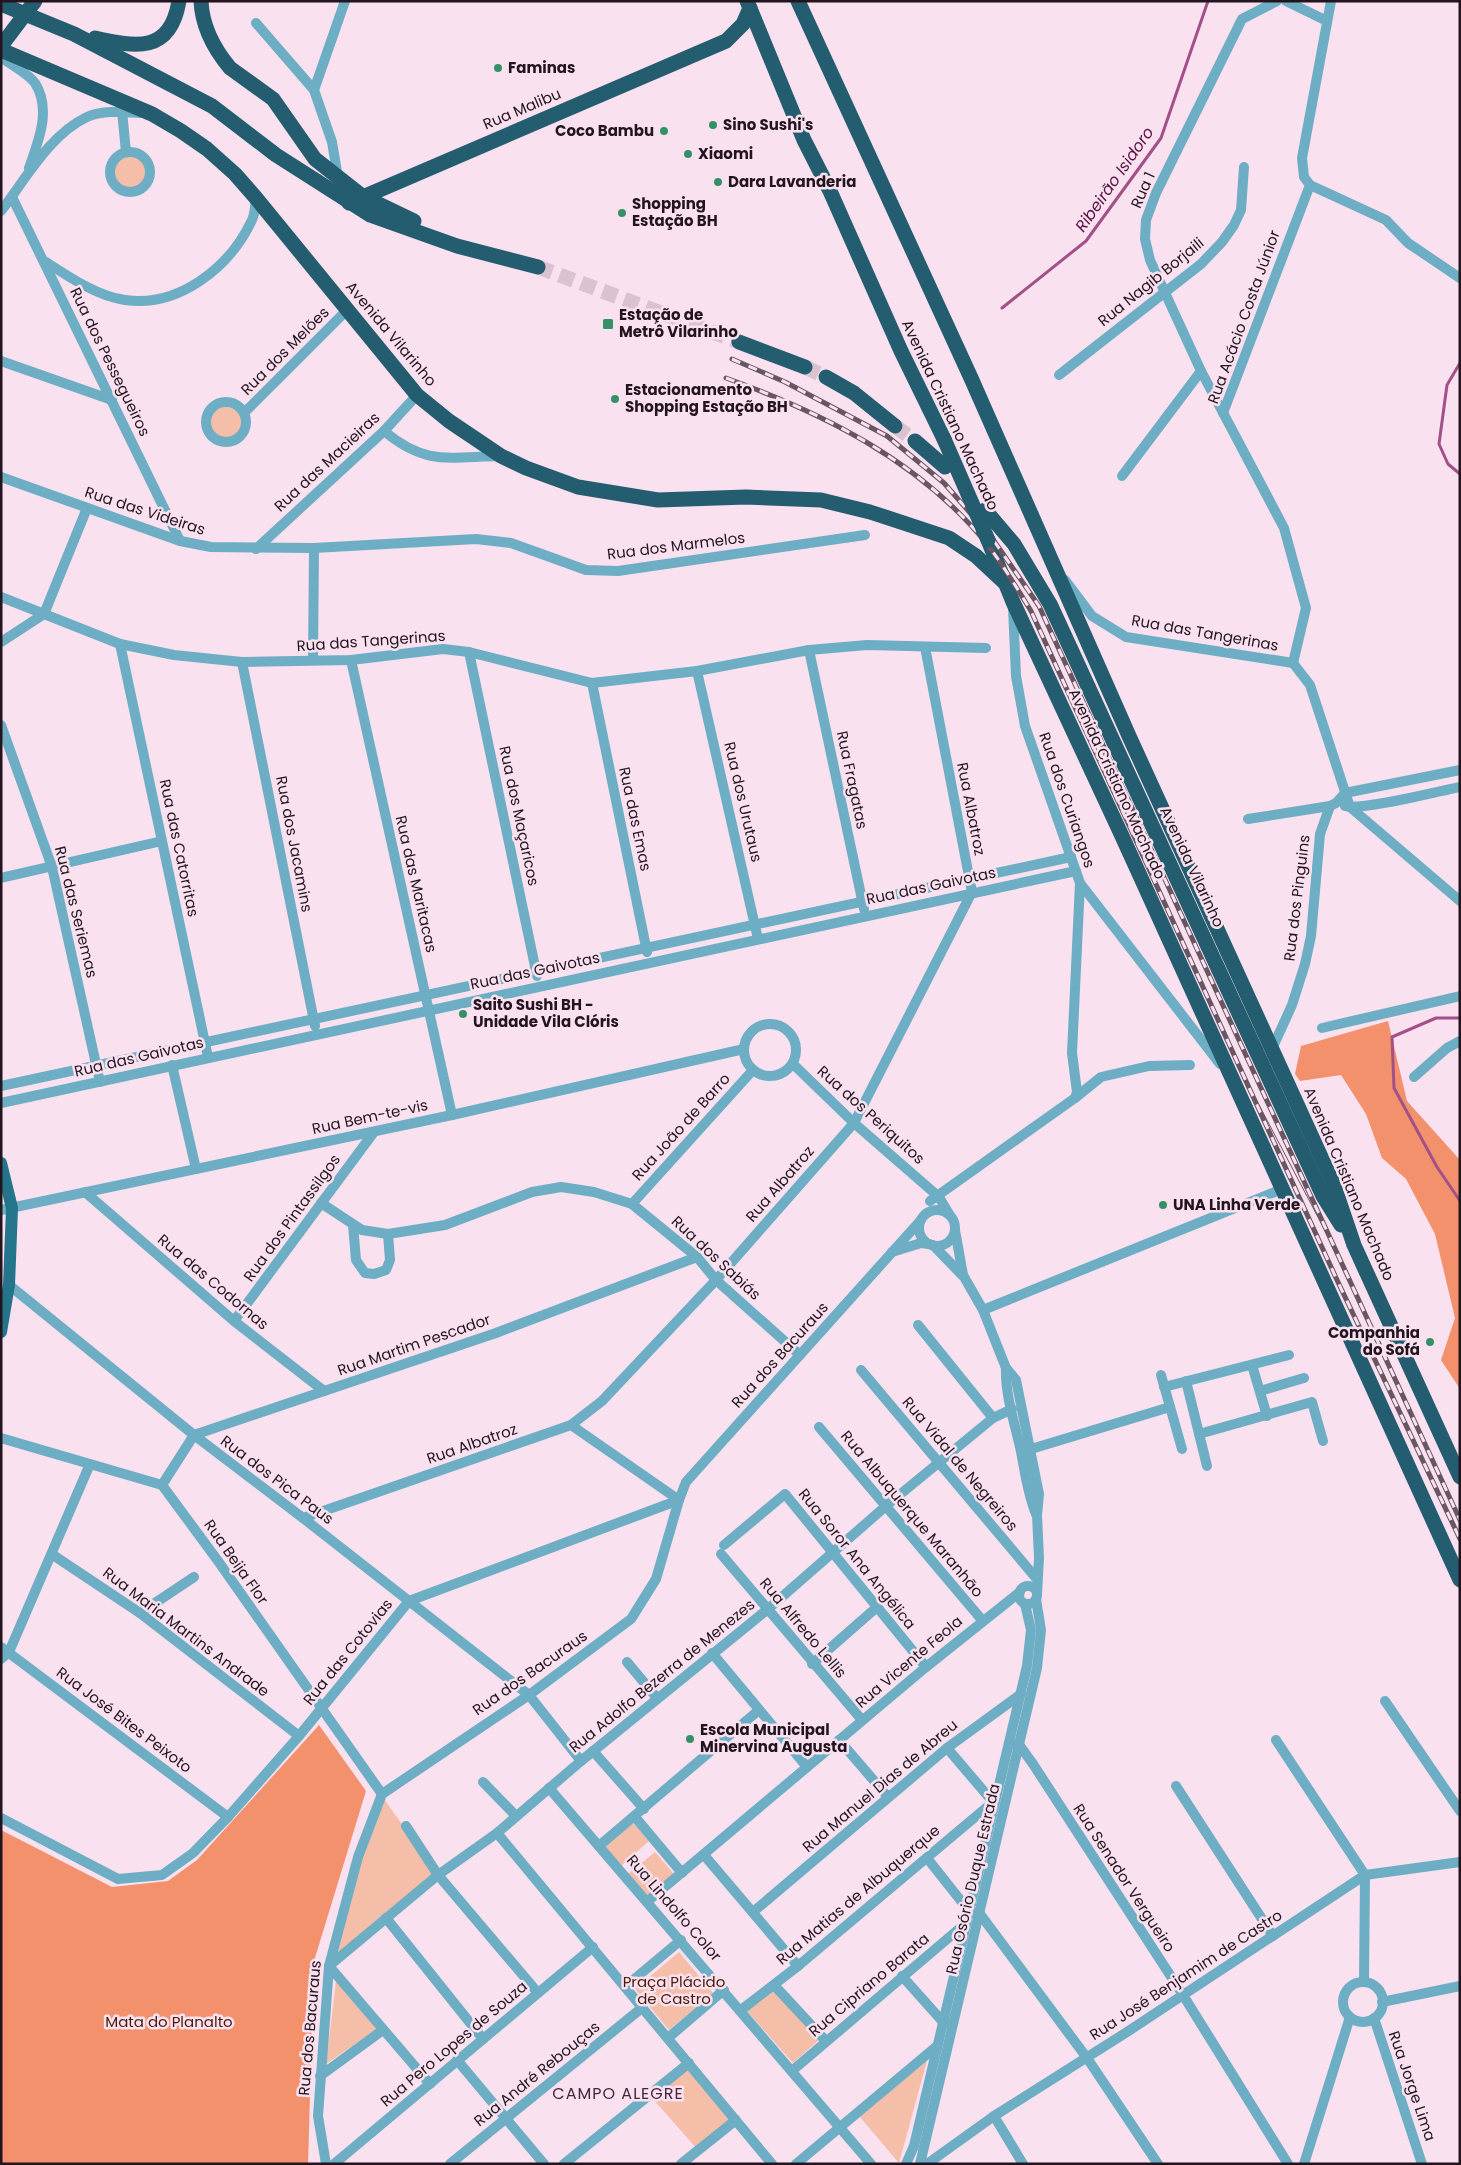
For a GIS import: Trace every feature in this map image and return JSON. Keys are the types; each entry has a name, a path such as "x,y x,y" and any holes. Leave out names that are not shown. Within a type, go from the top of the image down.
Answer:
{"highway":[{"path":"1,46 35,1"},
{"path":"74,34 118,43 153,43 162,38 177,16 179,1"},
{"path":"201,1 206,26 213,44 225,62 230,68 273,98 315,159 338,178 356,199"},
{"name":"Avenida Cristiano Machado","path":"798,1 1333,1183 1354,1245 1460,1477"},
{"path":"1,4 74,34 212,106 276,155 356,199 422,225 437,238 457,246 538,267"},
{"name":"Avenida Cristiano Machado","path":"749,5 804,140 830,191 901,351 944,439 1013,602 1122,836 1460,1580"},
{"name":"Rua Malibu","path":"356,199 726,41 743,24 749,5"},
{"name":"Avenida Vilarinho","path":"1,50 152,114 207,149 235,174 256,198 417,395 449,421 501,456 526,468 578,487 643,498 658,500 746,497 821,500 870,512 949,538 976,556 1006,583"},
{"path":"740,342 805,367"},
{"path":"826,377 854,393 895,426"},
{"path":"915,441 945,467"},
{"name":"Avenida Vilarinho","path":"985,510 1014,544 1050,604 1090,686 1323,1196 1354,1245"}],"main road":[{"path":"1,1162 6,1209 10,1286 1,1332"}],"street":[{"path":"314,90 345,1"},
{"name":"Rua 1","path":"1223,413 1201,371 1150,260 1146,239 1146,220 1156,193 1242,19 1277,1"},
{"path":"1286,1 1328,21"},
{"path":"1332,1 1302,158 1304,177 1310,185 1386,220 1408,243 1460,278"},
{"path":"256,23 314,90 332,142 338,178"},
{"path":"1,57 34,82 44,107 41,132 28,173"},
{"path":"122,111 126,152"},
{"path":"1,211 28,173 68,128 88,116 122,111 152,114"},
{"path":"126,152 138,154 149,166 147,183 133,192 116,188 110,178 112,162 126,152"},
{"name":"Rua Nagib Borjaili","path":"1059,375 1201,264 1234,225 1241,210 1244,168"},
{"name":"Rua Acácio Costa Júnior","path":"1293,663 1306,608 1284,528 1223,413 1310,185"},
{"name":"Rua dos Pessegueiros","path":"12,197 180,540"},
{"path":"44,261 98,291 125,300 161,298 191,287 215,271 235,248 253,219 256,198"},
{"path":"253,219 270,215"},
{"name":"Rua dos Melões","path":"244,413 348,309"},
{"path":"1,361 112,400"},
{"path":"1122,476 1201,371"},
{"name":"Rua das Macieiras","path":"256,548 384,431 417,395"},
{"path":"225,402 232,403 240,407 244,413 246,427 238,438 224,442 216,440 207,430 206,416 215,405 225,402"},
{"path":"384,431 402,446 434,457 501,456"},
{"name":"Rua das Videiras","path":"1,477 180,540 211,547 314,548"},
{"path":"1,642 44,614 87,508"},
{"name":"Rua dos Marmelos","path":"314,548 476,539 511,543 586,570 618,571 866,535"},
{"path":"313,660 314,548"},
{"name":"Rua das Tangerinas","path":"1053,563 1092,616 1126,637 1293,663"},
{"name":"Rua das Tangerinas","path":"1,597 120,644 174,655 242,662 351,660 443,649 469,652 592,683 698,671 809,650 867,645 986,648"},
{"name":"Rua dos Curiangos","path":"1013,602 1019,701 1025,726 1080,883 1072,1053 1078,1092 1075,1098"},
{"name":"Rua das Catorritas","path":"120,644 208,1057"},
{"name":"Rua Albatroz","path":"303,1518 571,1425 602,1401 716,1280 854,1123 972,892 925,647"},
{"name":"Rua Fragatas","path":"809,650 865,915"},
{"name":"Rua dos Maçaricos","path":"469,652 539,986"},
{"name":"Rua das Maritacas","path":"351,660 452,1115"},
{"name":"Rua dos Jacamins","path":"242,662 316,1033"},
{"path":"1293,663 1310,685 1350,808 1460,901"},
{"name":"Rua dos Urutaus","path":"698,671 758,939"},
{"name":"Rua das Emas","path":"592,683 649,961"},
{"name":"Rua das Seriemas","path":"1,725 52,867 100,1082"},
{"path":"1333,805 1345,793 1460,770"},
{"path":"1248,819 1333,805 1350,808 1460,787"},
{"name":"Rua dos Pinguins","path":"1272,1049 1292,1005 1305,964 1311,936 1320,834 1333,805"},
{"path":"1,878 162,841"},
{"name":"Rua das Gaivotas","path":"1,1086 426,996 646,947 1071,858"},
{"name":"Rua das Gaivotas","path":"1,1103 649,961 1076,871"},
{"path":"1080,883 1231,1079"},
{"path":"1322,1028 1460,996"},
{"path":"768,1024 778,1025 788,1031 794,1040 796,1054 793,1064 786,1072 773,1076 762,1075 753,1070 746,1061 744,1049 747,1038 754,1030 768,1024"},
{"path":"1414,1077 1447,1048 1460,1041"},
{"name":"Rua Bem-te-vis","path":"6,1209 374,1132 744,1049"},
{"name":"Rua dos Periquitos","path":"793,1064 854,1123 929,1188 935,1199 949,1214"},
{"path":"172,1065 196,1169"},
{"path":"931,1244 920,1232 921,1220 935,1199 1075,1098 1101,1077 1148,1066 1190,1066"},
{"name":"Rua João de Barro","path":"632,1204 753,1070"},
{"name":"Rua dos Pintassilgos","path":"234,1321 374,1132"},
{"name":"Rua dos Sabiás","path":"321,1203 362,1230 388,1234 444,1225 532,1192 561,1187 594,1192 632,1204 696,1257 716,1280 800,1355"},
{"path":"983,1310 1282,1189"},
{"name":"Rua das Codornas","path":"85,1192 234,1321 324,1391"},
{"path":"891,1252 921,1243 946,1243 951,1239 955,1230 954,1222 949,1214 939,1210 928,1212"},
{"name":"Rua dos Bacuraus","path":"326,2164 318,2116 329,1966 358,1857 382,1794 528,1695 631,1619 656,1579 686,1482 921,1220"},
{"path":"352,1225 356,1260 365,1273 374,1274 386,1270 390,1260 388,1234"},
{"name":"Rua Osório Duque Estrada","path":"955,1230 963,1275"},
{"name":"Rua Osório Duque Estrada","path":"906,2164 914,2146 937,2046 949,2024 980,1914 1038,1668 1041,1630 1037,1596 1037,1515 1039,1494 1016,1380 1006,1368 983,1310 963,1275 931,1244"},
{"name":"Rua Martim Pescador","path":"194,1435 496,1333 696,1257"},
{"name":"Rua dos Pica Paus","path":"10,1286 194,1435 409,1600 528,1695 581,1761"},
{"path":"918,1325 993,1418"},
{"path":"1164,1387 1289,1356"},
{"path":"1252,1365 1267,1416"},
{"name":"Rua Osório Duque Estrada","path":"1006,1368 1005,1384 1012,1409 1028,1495 1037,1515"},
{"name":"Rua Vidal de Negreiros","path":"861,1370 938,1463 1037,1576"},
{"path":"1161,1375 1182,1449"},
{"path":"1260,1392 1304,1378"},
{"path":"1186,1381 1207,1466"},
{"path":"1199,1434 1312,1402 1323,1441"},
{"path":"1031,1449 1170,1407"},
{"name":"Rua Adolfo Bezerra de Menezes","path":"329,1966 438,1875 497,1833 657,1698 768,1609 886,1506 993,1418 1012,1409"},
{"path":"571,1425 679,1500"},
{"name":"Rua Albuquerque Maranhão","path":"819,1427 982,1620"},
{"path":"1,1438 162,1485 194,1435"},
{"path":"4,1653 53,1555 90,1464"},
{"name":"Rua Beija Flor","path":"162,1485 218,1561 382,1794"},
{"name":"Rua Alfredo Lellis","path":"785,1494 723,1550 812,1664 862,1720"},
{"name":"Rua Soror Ana Angélica","path":"785,1494 832,1554 926,1666"},
{"name":"Rua das Cotovias","path":"1,1818 118,1879 162,1875 193,1853 228,1817 299,1736 409,1600 679,1500"},
{"name":"Rua Maria Martins Andrade","path":"53,1555 140,1613 299,1736"},
{"path":"1024,1596 1037,1576"},
{"path":"140,1613 194,1577"},
{"path":"1034,1589 1037,1596 1033,1603 1024,1596 1034,1589"},
{"name":"Rua Osório Duque Estrada","path":"920,2164 948,2049 949,2024 966,1923 1030,1648 1031,1630 1024,1596"},
{"name":"Rua Vicente Feola","path":"648,1901 982,1620 1007,1601 1024,1596"},
{"path":"812,1664 877,1607"},
{"name":"Rua José Bites Peixoto","path":"4,1653 228,1817"},
{"path":"712,1653 807,1767"},
{"path":"627,1662 657,1698"},
{"path":"1020,1694 1031,1695"},
{"name":"Rua Manuel Dias de Abreu","path":"753,1912 947,1748 1020,1694"},
{"path":"1386,1701 1460,1811"},
{"path":"600,1845 759,1710"},
{"path":"839,1740 888,1797"},
{"path":"1276,1740 1365,1875 1364,1982"},
{"path":"1008,1743 1020,1746"},
{"name":"Rua Senador Vergueiro","path":"1020,1746 1183,1995 1288,2164"},
{"path":"947,1748 993,1802 1005,1805"},
{"path":"593,1751 644,1809"},
{"path":"484,1782 516,1816"},
{"path":"1176,1786 1273,1936"},
{"name":"Rua Lindolfo Color","path":"549,1788 793,2070 838,2127 871,2164"},
{"name":"Rua Matias de Albuquerque","path":"741,2010 798,1966 993,1802"},
{"path":"635,1817 682,1873"},
{"path":"406,1826 438,1875 538,1993"},
{"path":"497,1833 772,2164"},
{"path":"704,1855 798,1966"},
{"path":"927,1858 969,1911 980,1914 1087,2058 1158,2164"},
{"name":"Rua José Benjamim de Castro","path":"927,2164 994,2116 1087,2058 1365,1875 1460,1862"},
{"path":"386,1918 482,2039"},
{"name":"Rua Cipriano Barata","path":"793,2070 825,2040 966,1923"},
{"path":"626,1986 681,1940"},
{"name":"Rua Pero Lopes de Souza","path":"334,2164 593,1947"},
{"path":"329,1966 430,2084"},
{"path":"902,1976 949,2024"},
{"path":"1364,1982 1379,1991 1382,2002 1380,2011 1374,2018 1362,2022 1350,2018 1343,2007 1344,1995 1352,1986 1364,1982"},
{"path":"774,1984 825,2040"},
{"path":"1382,2002 1460,1986"},
{"path":"668,2038 724,1990"},
{"name":"Rua André Rebouças","path":"450,2164 643,2007"},
{"path":"1304,2164 1350,2018"},
{"name":"Rua Jorge Lima","path":"1374,2018 1422,2164"},
{"path":"320,2076 383,2030"},
{"path":"796,2164 937,2046 948,2049"},
{"path":"457,2060 544,2164"},
{"path":"564,2164 689,2063"},
{"path":"994,2116 1023,2164"},
{"path":"682,2164 736,2120"},
{"path":"914,2146 943,2152"}],"green space":[{"path":"130,156 136,157 141,161 145,166 145,178 141,183 136,187 130,188 124,187 119,183 115,178 114,172 115,166 119,161 124,157"},
{"path":"226,407 232,408 237,412 241,417 241,429 237,434 232,438 226,439 220,438 215,434 211,429 210,423 211,417 215,412 220,408"},
{"path":"1388,1021 1407,1101 1460,1160 1460,1389 1441,1360 1455,1318 1435,1234 1406,1179 1382,1158 1366,1114 1341,1075 1300,1081 1295,1074 1301,1046"},
{"name":"Mata do Planalto","path":"319,1725 366,1791 314,1961 308,2164 1,2164 1,1830 112,1887 168,1881 197,1860"},
{"path":"384,1799 438,1875 337,1955 362,1858"},
{"path":"633,1823 649,1841 621,1866 604,1846"},
{"path":"655,1852 674,1874 648,1898 628,1874"},
{"name":"Praça Plácido de Castro","path":"679,1952 713,1993 669,2030 635,1989"},
{"path":"336,1981 377,2029 326,2064"},
{"path":"772,1988 819,2040 793,2063 747,2011"},
{"path":"927,2061 899,2163 859,2116"},
{"path":"688,2069 733,2120 698,2150 653,2099"}],"waterway":[{"name":"Ribeirão Isidoro","path":"1002,308 1086,241 1161,138 1208,1"},
{"name":"Ribeirão Isidoro","path":"1460,363 1447,385 1439,444 1448,464 1460,474"},
{"path":"1460,1018 1436,1018 1392,1037 1394,1088 1437,1167 1460,1201"}],"tunnel":[{"path":"538,267 739,342"},
{"path":"805,367 826,377"},
{"path":"895,426 915,441"}],"tram line":[{"path":"1093,726 1128,819"},
{"path":"1259,1105 1329,1238"}],"railway":[{"path":"732,359 785,382 887,436 944,483 992,538 1039,606 1460,1520"},
{"path":"726,378 798,407 834,424 901,464 961,514 987,544 1015,585 1031,611 1337,1280 1460,1539"}],"place":[{"name":"Faminas","path":"498,68"},
{"name":"Sino Sushi's","path":"713,125"},
{"name":"Coco Bambu","path":"664,131"},
{"name":"Xiaomi","path":"688,154"},
{"name":"Dara Lavanderia","path":"718,182"},
{"name":"Shopping Estação BH","path":"622,213"},
{"name":"Estação de Metrô Vilarinho","path":"608,324"},
{"name":"Estacionamento Shopping Estação BH","path":"615,399"},
{"name":"Saito Sushi BH - Unidade Vila Clóris","path":"463,1014"},
{"name":"UNA Linha Verde","path":"1163,1205"},
{"name":"Companhia do Sofá","path":"1430,1342"},
{"name":"Escola Municipal Minervina Augusta","path":"690,1739"}],"district":[{"name":"CAMPO ALEGRE","path":"618,2093"}]}
